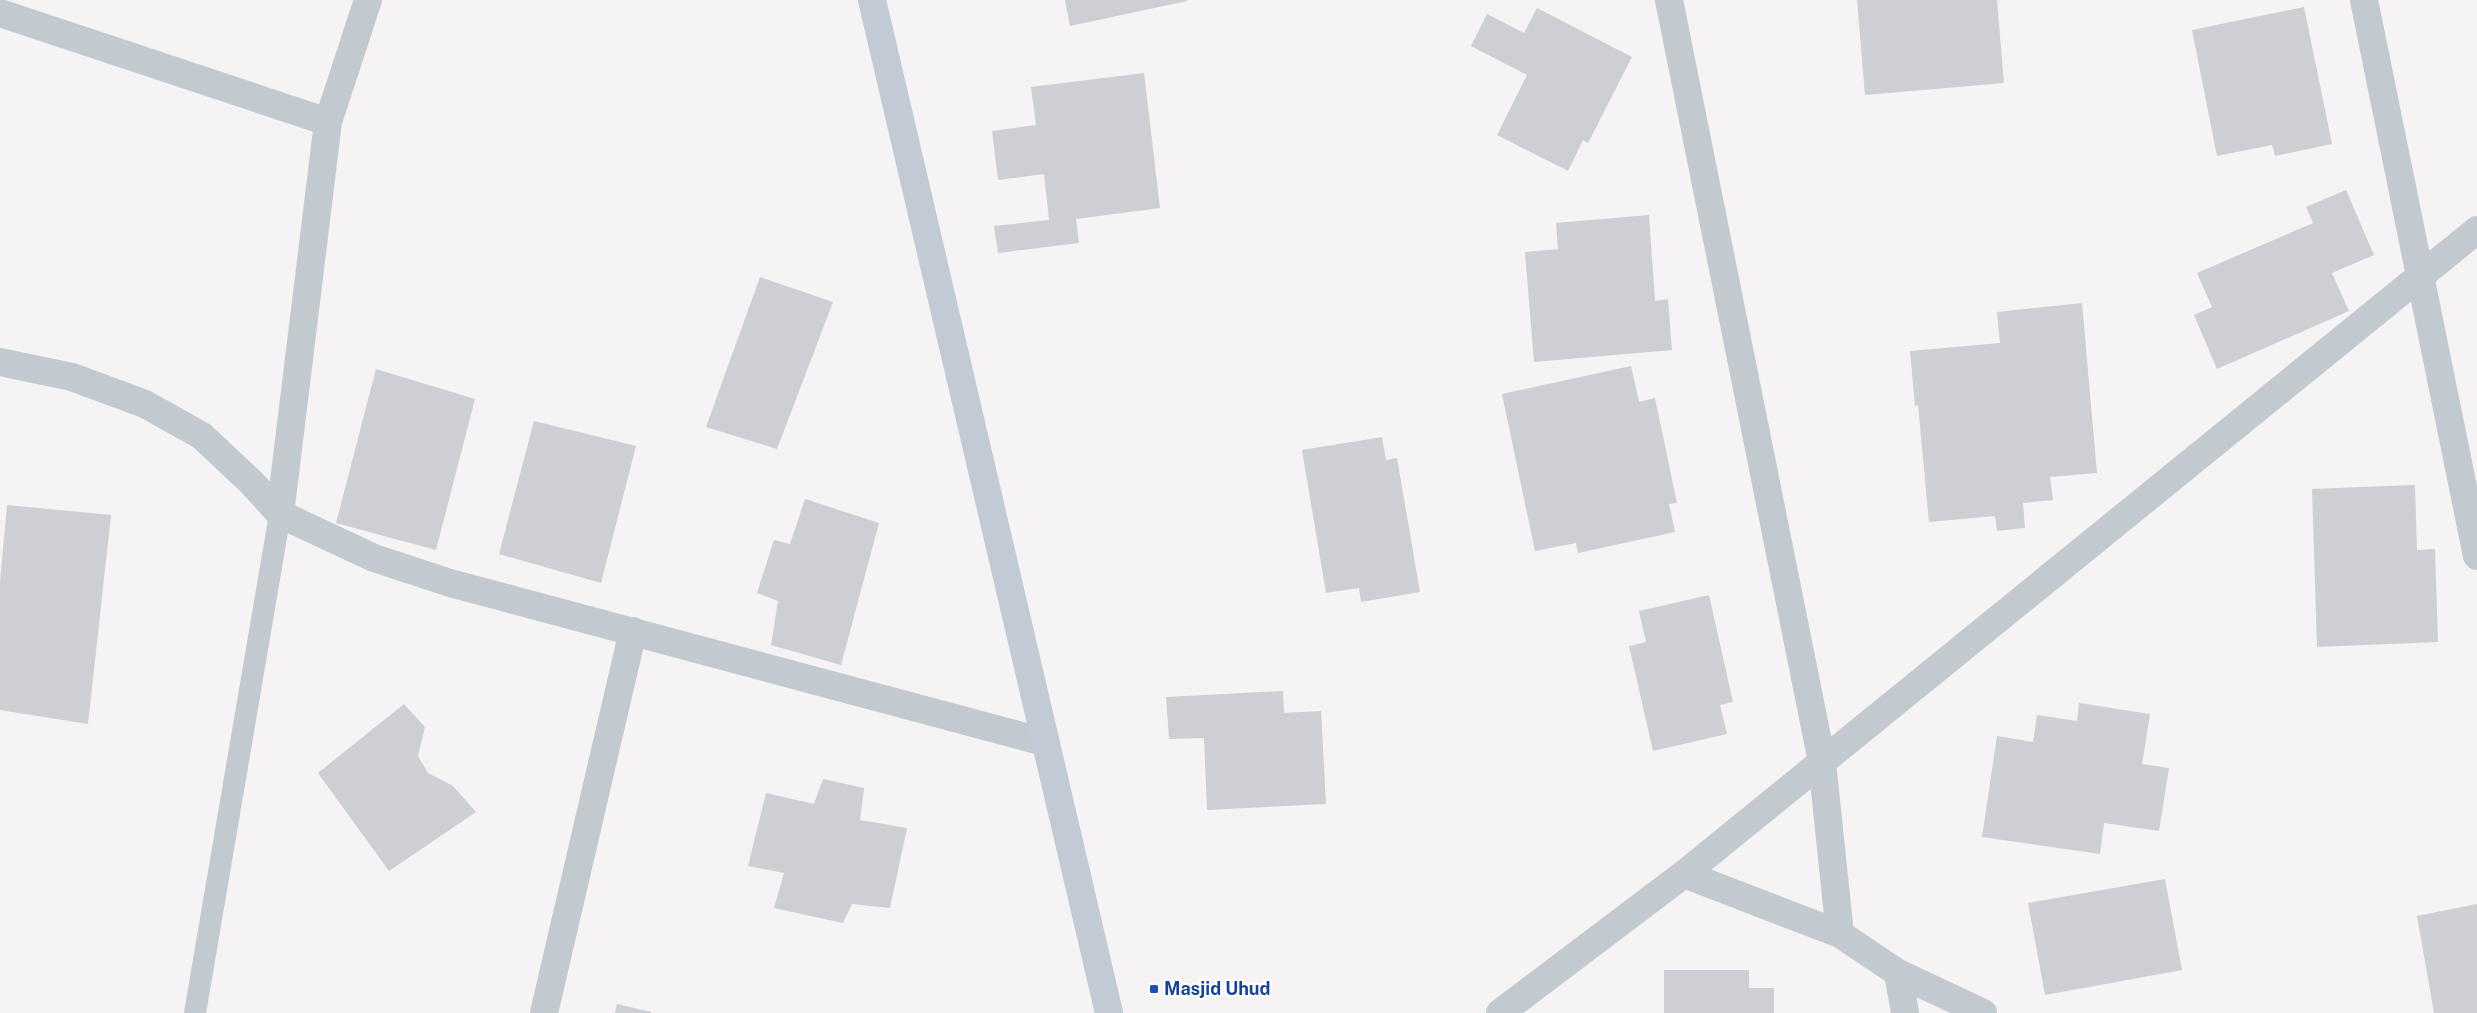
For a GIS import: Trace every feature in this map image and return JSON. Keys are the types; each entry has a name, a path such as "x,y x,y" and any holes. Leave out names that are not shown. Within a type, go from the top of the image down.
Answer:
{"main road":[{"path":"872,0 1044,742 1109,1013"}],"street":[{"path":"280,514 328,122 368,0"},
{"path":"1670,0 1822,762 1840,934"},
{"path":"2364,0 2422,276 2477,556"},
{"path":"0,13 328,122"},
{"path":"1500,1013 1684,874 2477,230"},
{"path":"0,362 72,377 145,404 202,436 252,483 280,514 374,558 450,583 1044,742"},
{"path":"544,1013 633,631"},
{"path":"1684,874 1840,934 1898,972 1983,1013"},
{"path":"1898,972 1905,1013"}],"lane":[{"path":"195,1013 280,514"}],"building":[{"path":"1065,0 1187,0 1187,1 1070,26"},
{"path":"1857,0 1997,0 2004,83 1865,95"},
{"path":"2304,7 2332,144 2275,156 2272,145 2217,156 2192,30"},
{"path":"1537,8 1632,57 1588,143 1583,140 1568,171 1497,135 1527,75 1471,46 1487,14 1524,33"},
{"path":"1144,73 1160,208 1076,219 1079,243 998,253 994,226 1049,220 1044,174 998,180 992,131 1036,125 1031,87"},
{"path":"2346,190 2374,255 2332,273 2349,311 2217,369 2194,315 2212,307 2197,273 2313,223 2306,207"},
{"path":"1649,215 1655,301 1668,299 1672,350 1534,362 1525,252 1558,249 1556,223"},
{"path":"760,277 833,302 777,449 706,427"},
{"path":"2082,303 2097,473 2050,477 2053,500 2023,503 2025,528 1997,531 1995,516 1929,522 1918,405 1915,406 1910,351 2000,343 1997,312"},
{"path":"1631,366 1639,402 1655,398 1677,503 1669,504 1675,532 1578,553 1576,543 1535,551 1502,394"},
{"path":"376,369 475,399 436,550 336,523"},
{"path":"534,421 636,446 601,583 499,554"},
{"path":"1382,437 1386,460 1397,458 1420,592 1361,602 1359,588 1326,593 1302,450"},
{"path":"2415,485 2417,550 2435,549 2438,642 2317,647 2312,489"},
{"path":"805,499 879,523 841,665 771,645 778,601 757,593 774,540 790,544"},
{"path":"7,505 111,515 88,724 0,710 0,582"},
{"path":"1709,595 1733,702 1720,705 1727,734 1653,751 1629,646 1646,642 1639,611"},
{"path":"1283,691 1284,713 1321,711 1326,804 1207,810 1204,738 1169,739 1166,697"},
{"path":"2079,703 2150,714 2142,764 2169,768 2159,831 2104,823 2100,854 1982,837 1997,736 2033,742 2037,715 2077,721"},
{"path":"404,704 425,727 418,756 428,773 453,786 476,812 389,871 318,773"},
{"path":"823,779 864,788 860,820 907,828 890,908 852,904 843,923 774,908 784,873 748,866 766,793 814,804"},
{"path":"2165,879 2182,970 2045,995 2028,903"},
{"path":"2477,904 2477,1013 2434,1013 2417,916"},
{"path":"1664,970 1749,970 1749,988 1774,988 1774,1013 1664,1013"},
{"path":"617,1004 651,1012 651,1013 615,1013"}],"place":[{"name":"Masjid Uhud","path":"1154,989"}]}
